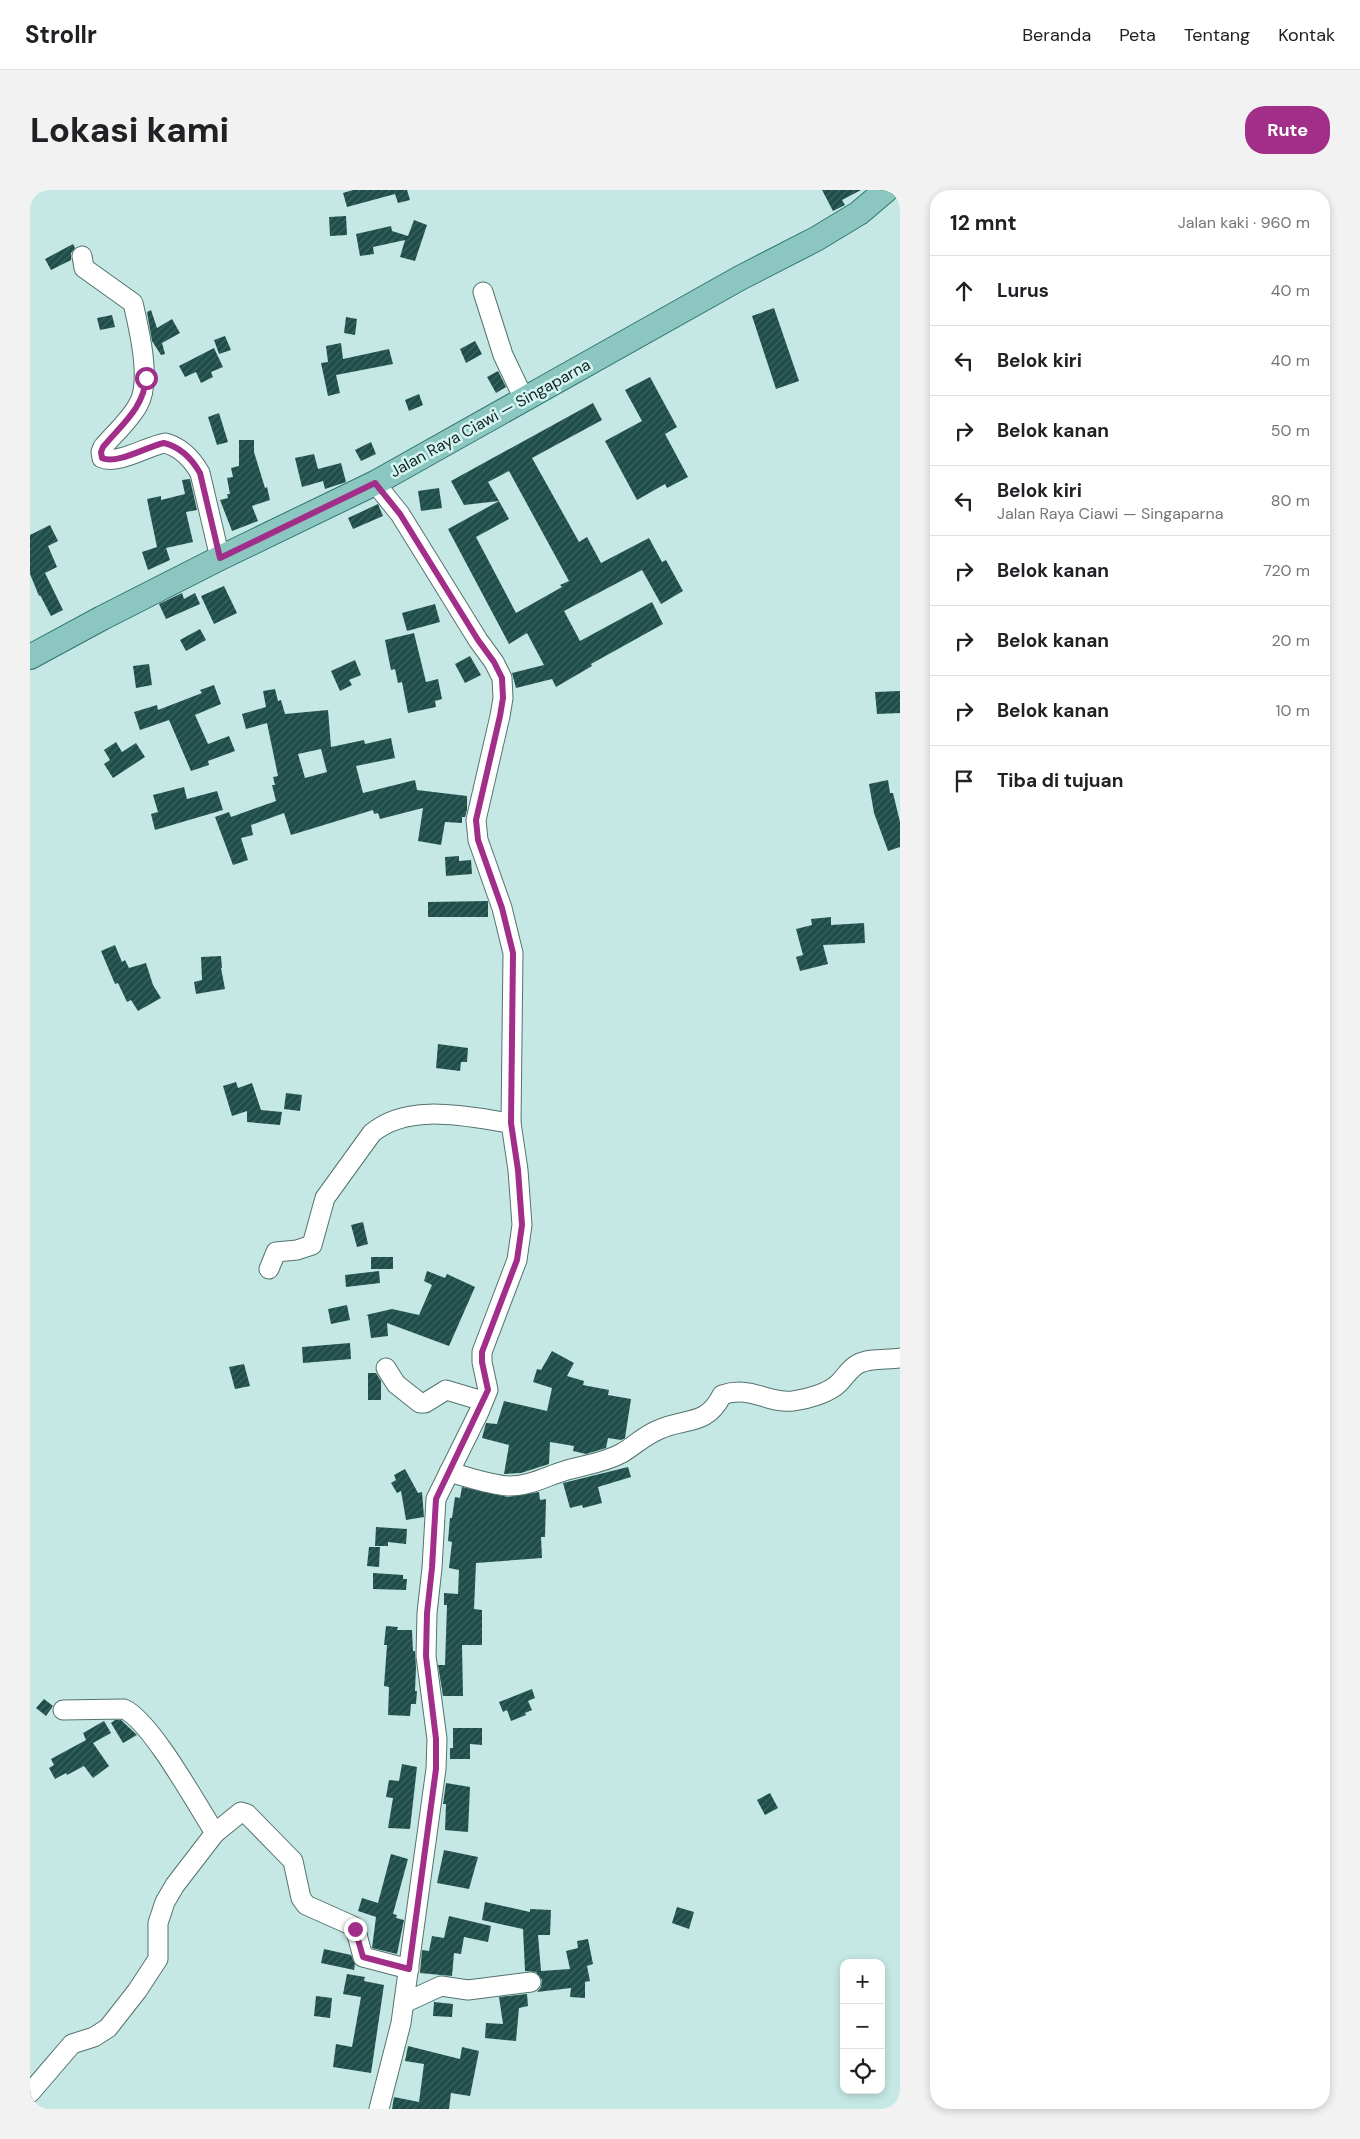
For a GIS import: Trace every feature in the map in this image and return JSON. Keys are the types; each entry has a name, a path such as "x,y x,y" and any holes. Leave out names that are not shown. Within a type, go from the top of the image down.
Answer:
{"main road":[{"name":"Jalan Raya Ciawi — Singaparna","path":"30,657 220,558 375,483 740,278 816,239 859,213 886,190"}],"street":[{"path":"82,256 84,268 133,303 146,378 144,393 137,408 103,447 101,452 102,458 108,460 117,459 164,443 180,450 200,473 220,558"},
{"path":"484,292 504,355 524,399"},
{"path":"375,483 400,514 478,640 494,662 502,678 503,698 500,716 476,820 478,840 502,908 513,953 511,1123 521,1201 521,1244 491,1333 482,1352 482,1362 488,1390 436,1499 427,1613 426,1656 436,1739 436,1769 404,2003 379,2109"},
{"path":"269,1269 276,1252 302,1249 312,1245 325,1198 372,1133 379,1127 414,1115 436,1115 511,1123"},
{"path":"449,1472 508,1486 528,1484 565,1471 604,1461 622,1453 647,1435 674,1424 706,1416 716,1407 722,1396 733,1392 746,1392 791,1401 823,1392 838,1385 851,1369 860,1363 900,1358"},
{"path":"386,1368 396,1384 420,1403 425,1403 446,1390 483,1401"},
{"path":"63,1710 124,1709 136,1716 148,1730 215,1833"},
{"path":"30,2093 70,2046 94,2037 108,2028 137,1991 158,1959 158,1923 165,1902 175,1884 215,1833 241,1812 247,1814 293,1861 301,1898 306,1904 353,1926 363,1957 409,1969"},
{"path":"404,2003 440,1986 468,1990 531,1982"}],"building":[{"path":"353,190 407,190 410,200 398,203 395,194 347,207 343,193"},
{"path":"822,190 861,190 842,200 845,205 833,211"},
{"path":"346,216 347,235 330,236 329,217"},
{"path":"414,220 427,225 415,261 400,257 405,240 373,247 374,254 360,256 356,234 391,226 392,231 408,236"},
{"path":"73,244 75,248 71,253 71,260 51,270 45,259"},
{"path":"774,308 799,381 776,389 752,316"},
{"path":"151,310 157,328 172,319 180,333 162,343 165,354 161,355 152,341 147,312"},
{"path":"112,315 115,327 100,330 97,318"},
{"path":"346,317 357,319 355,335 344,333"},
{"path":"225,336 231,350 219,354 214,340"},
{"path":"475,341 482,354 466,363 460,349"},
{"path":"341,343 343,359 389,349 393,364 336,375 340,393 328,396 321,363 328,362 326,346"},
{"path":"214,348 223,367 211,372 213,377 201,383 196,372 185,377 179,366"},
{"path":"498,371 506,387 496,393 487,377"},
{"path":"650,377 677,427 665,434 688,477 667,488 665,484 637,500 605,441 642,421 625,390"},
{"path":"419,394 423,405 409,411 405,400"},
{"path":"593,403 602,420 532,458 579,542 587,537 601,563 649,538 662,562 666,560 683,591 661,604 642,570 564,611 580,641 652,602 663,624 591,664 592,666 556,687 552,679 516,688 512,673 544,665 527,633 509,644 448,529 499,501 464,505 451,481","holes":["509,471 569,581 560,585 562,587 516,613 476,537 509,519 488,482"]},
{"path":"219,413 228,442 217,445 208,417"},
{"path":"239,440 254,440 254,452 270,500 252,506 258,521 232,531 220,500 228,498 227,494 230,494 227,478 233,477 231,468 239,466"},
{"path":"371,442 376,454 361,461 355,450"},
{"path":"314,454 318,469 341,463 346,482 325,489 323,481 302,487 295,458"},
{"path":"190,479 197,510 186,512 193,542 166,548 170,560 148,570 142,552 157,547 147,499 161,496 161,500 185,494 182,480"},
{"path":"439,488 442,508 421,511 418,491"},
{"path":"378,504 383,516 353,529 348,518"},
{"path":"50,525 58,541 48,546 57,567 45,573 63,610 51,616 39,596 30,574 30,535"},
{"path":"224,586 237,613 214,624 201,596"},
{"path":"182,593 184,599 195,593 200,604 166,619 159,604"},
{"path":"435,604 440,622 407,631 402,613"},
{"path":"200,629 206,640 186,651 180,640"},
{"path":"414,633 426,682 438,679 442,699 435,701 436,707 408,713 402,682 398,683 395,669 391,670 385,640"},
{"path":"470,656 481,675 465,683 455,664"},
{"path":"355,660 361,675 349,680 352,685 340,691 331,671"},
{"path":"149,664 152,685 136,688 133,666"},
{"path":"214,685 221,704 195,715 208,744 229,736 235,751 208,761 209,765 191,771 169,720 140,730 134,712 157,705 158,710 202,693 200,690"},
{"path":"275,689 278,701 281,700 285,714 328,710 331,747 364,740 365,744 391,738 395,758 356,766 363,793 415,780 417,790 467,796 467,810 465,817 462,817 462,823 445,822 441,845 418,841 423,808 380,819 378,813 374,814 373,810 291,835 284,813 251,825 253,835 241,838 248,860 233,865 215,817 229,812 231,817 276,801 272,785 275,785 273,777 278,776 267,723 246,729 242,714 266,707 263,691","holes":["321,749 327,772 305,778 298,754"]},
{"path":"900,691 900,713 877,714 875,692"},
{"path":"116,742 122,752 136,743 145,757 113,778 104,764 110,760 104,750"},
{"path":"888,780 890,793 893,793 900,822 900,847 888,851 874,813 869,784"},
{"path":"184,787 187,799 217,791 223,810 155,830 151,814 158,812 153,795"},
{"path":"459,856 459,861 471,860 472,874 446,876 445,857"},
{"path":"488,901 488,917 428,917 428,902"},
{"path":"831,917 831,925 864,923 865,943 823,945 828,964 800,971 796,957 803,955 796,929 812,925 811,919"},
{"path":"115,945 122,962 125,960 129,968 146,963 153,985 161,998 138,1011 131,1000 127,1002 118,983 115,984 101,951"},
{"path":"221,956 225,989 196,994 194,982 202,980 201,957"},
{"path":"438,1044 468,1048 467,1062 461,1062 460,1071 436,1068"},
{"path":"236,1082 238,1088 252,1083 261,1110 282,1112 280,1125 247,1122 247,1111 232,1116 223,1086"},
{"path":"286,1093 302,1095 300,1111 284,1109"},
{"path":"363,1222 368,1244 357,1247 351,1225"},
{"path":"371,1257 393,1257 393,1269 371,1269"},
{"path":"379,1271 380,1283 346,1287 345,1275"},
{"path":"427,1271 445,1278 447,1274 475,1287 449,1346 387,1323 388,1336 371,1338 368,1316 366,1315 392,1309 419,1315 432,1285 424,1281"},
{"path":"347,1305 350,1320 331,1324 328,1309"},
{"path":"350,1343 351,1359 303,1363 302,1347"},
{"path":"552,1351 574,1363 567,1376 584,1381 583,1385 609,1390 608,1395 631,1399 625,1438 621,1440 608,1438 606,1448 586,1454 573,1451 574,1446 550,1442 549,1464 521,1473 504,1474 509,1445 482,1438 486,1423 497,1424 504,1401 547,1411 552,1388 533,1382 537,1369 541,1370"},
{"path":"244,1364 250,1386 235,1389 229,1367"},
{"path":"368,1373 376,1373 381,1381 381,1400 368,1400"},
{"path":"628,1467 631,1477 598,1487 602,1503 583,1508 582,1505 570,1508 563,1483"},
{"path":"405,1469 418,1493 422,1492 424,1517 406,1520 401,1491 397,1493 391,1483 396,1480 394,1475"},
{"path":"462,1487 508,1497 539,1492 540,1500 546,1499 545,1537 541,1537 542,1558 476,1563 474,1609 482,1610 482,1645 462,1645 463,1696 443,1696 438,1665 445,1665 447,1605 444,1605 444,1593 458,1594 459,1570 449,1568 452,1542 448,1541 450,1518 452,1518 455,1497 460,1498"},
{"path":"376,1527 407,1529 406,1544 388,1542 388,1546 375,1546"},
{"path":"369,1547 380,1547 379,1567 367,1566"},
{"path":"373,1573 403,1575 403,1579 407,1579 406,1590 373,1589"},
{"path":"386,1626 398,1627 397,1630 412,1630 416,1667 415,1691 417,1691 416,1704 411,1704 410,1716 388,1715 389,1687 384,1686 387,1645 384,1645"},
{"path":"532,1689 535,1698 528,1701 532,1710 525,1713 526,1715 511,1721 507,1710 503,1712 499,1702"},
{"path":"44,1699 53,1706 46,1716 36,1708"},
{"path":"115,1720 121,1720 137,1735 123,1743 111,1723"},
{"path":"104,1721 111,1733 93,1743 109,1766 93,1778 84,1766 55,1779 49,1768 54,1765 51,1759 86,1740 83,1733"},
{"path":"453,1728 482,1728 482,1745 470,1744 470,1759 450,1759 450,1748 453,1748"},
{"path":"402,1764 417,1767 410,1829 388,1828 393,1798 386,1797 389,1780 399,1781"},
{"path":"446,1783 470,1787 468,1832 445,1830 446,1804 443,1804"},
{"path":"770,1793 778,1808 765,1815 757,1800"},
{"path":"444,1850 478,1857 469,1889 437,1883"},
{"path":"391,1854 408,1859 393,1914 397,1915 396,1918 404,1920 397,1954 372,1948 376,1917 358,1911 362,1898 378,1903"},
{"path":"485,1902 530,1912 530,1909 551,1910 550,1935 538,1935 541,1971 570,1969 566,1951 578,1948 577,1941 588,1939 593,1964 587,1966 590,1981 585,1982 585,1998 570,1997 571,1988 537,1992 541,1987 542,1980 536,1972 525,1971 523,1929 482,1920"},
{"path":"677,1907 694,1912 689,1929 672,1923"},
{"path":"449,1916 491,1926 488,1942 464,1937 461,1954 454,1953 452,1976 420,1973 422,1950 429,1951 432,1936 444,1938"},
{"path":"324,1949 351,1955 355,1964 354,1970 321,1963"},
{"path":"347,1974 365,1977 364,1981 384,1985 371,2073 333,2067 336,2044 352,2047 361,1997 343,1994"},
{"path":"527,1994 528,2006 519,2008 516,2041 485,2038 486,2023 503,2024 499,1997"},
{"path":"316,1996 332,1998 330,2018 314,2016"},
{"path":"434,2002 453,2004 452,2017 433,2016"},
{"path":"408,2046 460,2059 462,2047 479,2051 470,2096 451,2093 449,2109 392,2109 394,2097 419,2102 424,2064 405,2061"}],"route":[{"path":"146,378 141,401 103,447 101,452 102,458 113,460 156,444 164,443 180,450 200,473 220,558 375,483 400,514 463,612 502,678 503,698 500,716 476,820 478,840 502,908 513,953 514,996 510,1033 511,1123 521,1201 521,1244 491,1333 482,1352 482,1362 488,1390 436,1499 427,1613 426,1656 436,1739 436,1769 409,1969 363,1957 355,1929"}]}
